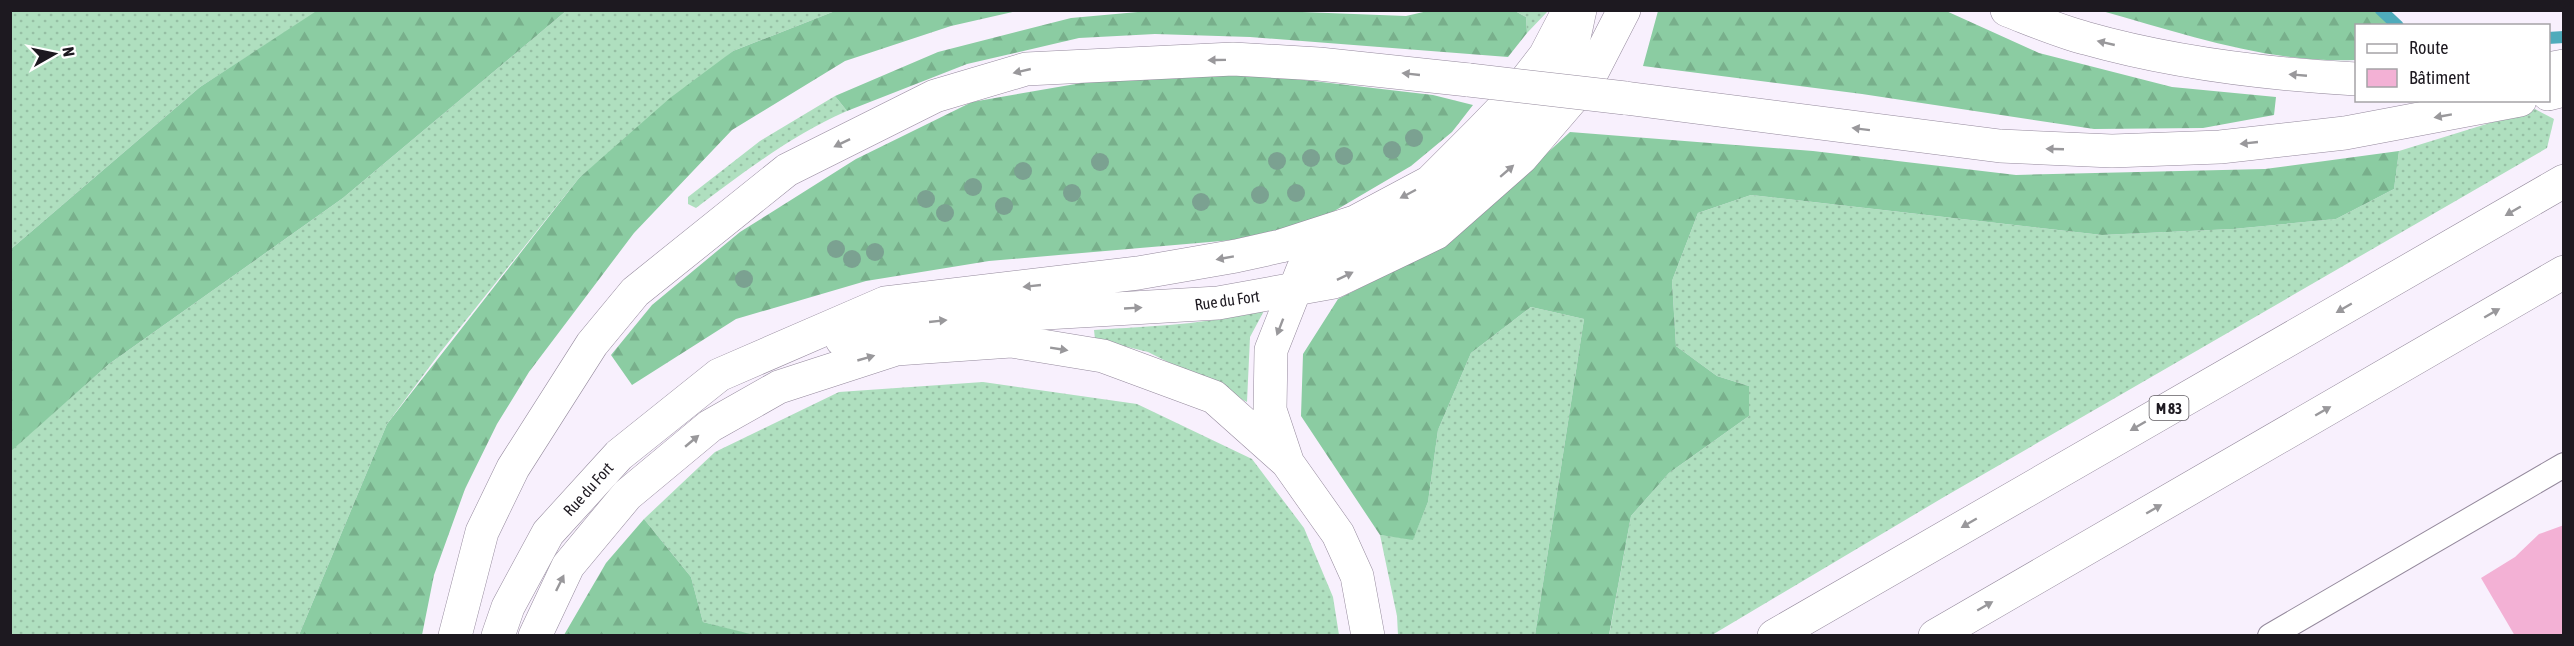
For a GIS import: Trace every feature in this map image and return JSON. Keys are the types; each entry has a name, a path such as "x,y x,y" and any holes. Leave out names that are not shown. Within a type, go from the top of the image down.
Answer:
{"main road":[{"name":"Rue du Fort","path":"498,636 508,607 548,533 619,455 719,375 885,303 951,293 1099,279 1225,258 1281,246 1355,222 1430,182 1472,141 1510,101 1545,56 1569,10"},
{"path":"1287,462 1270,410 1271,350 1303,269 1400,224 1441,198 1492,155 1536,103 1567,58 1580,10"},
{"name":"Rue du Fort","path":"719,375 890,326 962,318 1218,303 1334,282 1436,233 1521,158 1588,80 1624,10"},
{"path":"2007,10 2084,38 2176,59 2269,72 2355,79"},
{"path":"455,636 482,532 513,468 592,344 635,292 786,170 935,96 1026,69 1233,59 1319,64 1625,98 2000,146 2112,151 2220,147 2345,133 2509,102"},
{"name":"M 83","path":"1774,636 2564,182"},
{"path":"1935,636 2564,272"},
{"path":"535,636 568,566 627,495 710,426 779,387 896,349 1011,341 1103,356 1214,397 1287,462 1338,534 1357,576 1368,636"}],"lane":[{"path":"2270,636 2564,465"}],"green space":[{"path":"318,10 566,11 343,198 109,364 11,451 11,249 200,87"},
{"path":"1160,10 1254,10 1406,16 1432,10 1515,11 1526,17 1527,33 1508,57 1250,37 1155,34 1079,38 967,64 847,111 835,96 938,52 1071,18"},
{"path":"1944,10 2039,53 2172,87 2276,97 2274,115 2203,128 2094,129 1862,94 1643,66 1658,11"},
{"path":"11,11 318,11 200,87 11,249"},
{"path":"566,11 835,11 733,51 579,178 439,354 387,424 299,635 11,635 10,451 109,364 343,198"},
{"path":"835,11 1017,11 951,26 845,61 732,130 634,233 529,372 497,424 465,489 434,575 422,635 299,635 387,424 579,178 670,98 733,51"},
{"path":"1515,11 1548,11 1527,33 1526,17"},
{"path":"2102,11 2390,11 2389,24 2355,24 2355,60 2292,57 2196,38"},
{"path":"1254,74 1433,95 1473,105 1452,132 1411,166 1319,220 1233,240 989,261 866,281 736,319 632,385 611,355 652,305 740,232 856,159 972,102 1093,81"},
{"path":"835,96 847,111 788,143 696,208 688,204 688,197 760,141"},
{"path":"2535,109 2554,119 2547,148 1944,497 1712,635 1609,636 1631,516 1669,473 1749,416 1749,386 1717,376 1676,346 1672,281 1698,213 1751,195 2102,235 2233,229 2336,219 2394,189 2399,151"},
{"path":"1570,132 1813,151 2016,175 2265,169 2399,151 2394,189 2336,219 2233,229 2102,235 1751,195 1698,213 1672,281 1676,346 1717,376 1749,386 1749,416 1669,473 1631,516 1609,635 1535,635 1584,319 1531,307 1471,353 1438,430 1428,502 1413,540 1380,535 1301,416 1303,354 1338,299 1451,242"},
{"path":"1531,307 1584,319 1535,635 1398,635 1397,616 1380,535 1413,539 1428,502 1438,430 1471,353"},
{"path":"1265,309 1250,337 1247,402 1148,352 1095,339 1094,330 1201,322"},
{"path":"983,382 1137,404 1252,459 1304,528 1333,597 1339,635 754,636 703,622 691,577 644,519 715,452 839,392"},
{"path":"644,519 691,577 703,622 754,635 564,635 606,563"}],"building":[{"path":"2564,525 2564,636 2515,636 2481,578 2515,557 2539,534"}],"waterway":[{"path":"2381,10 2396,24"},
{"path":"2550,38 2564,37"}]}
